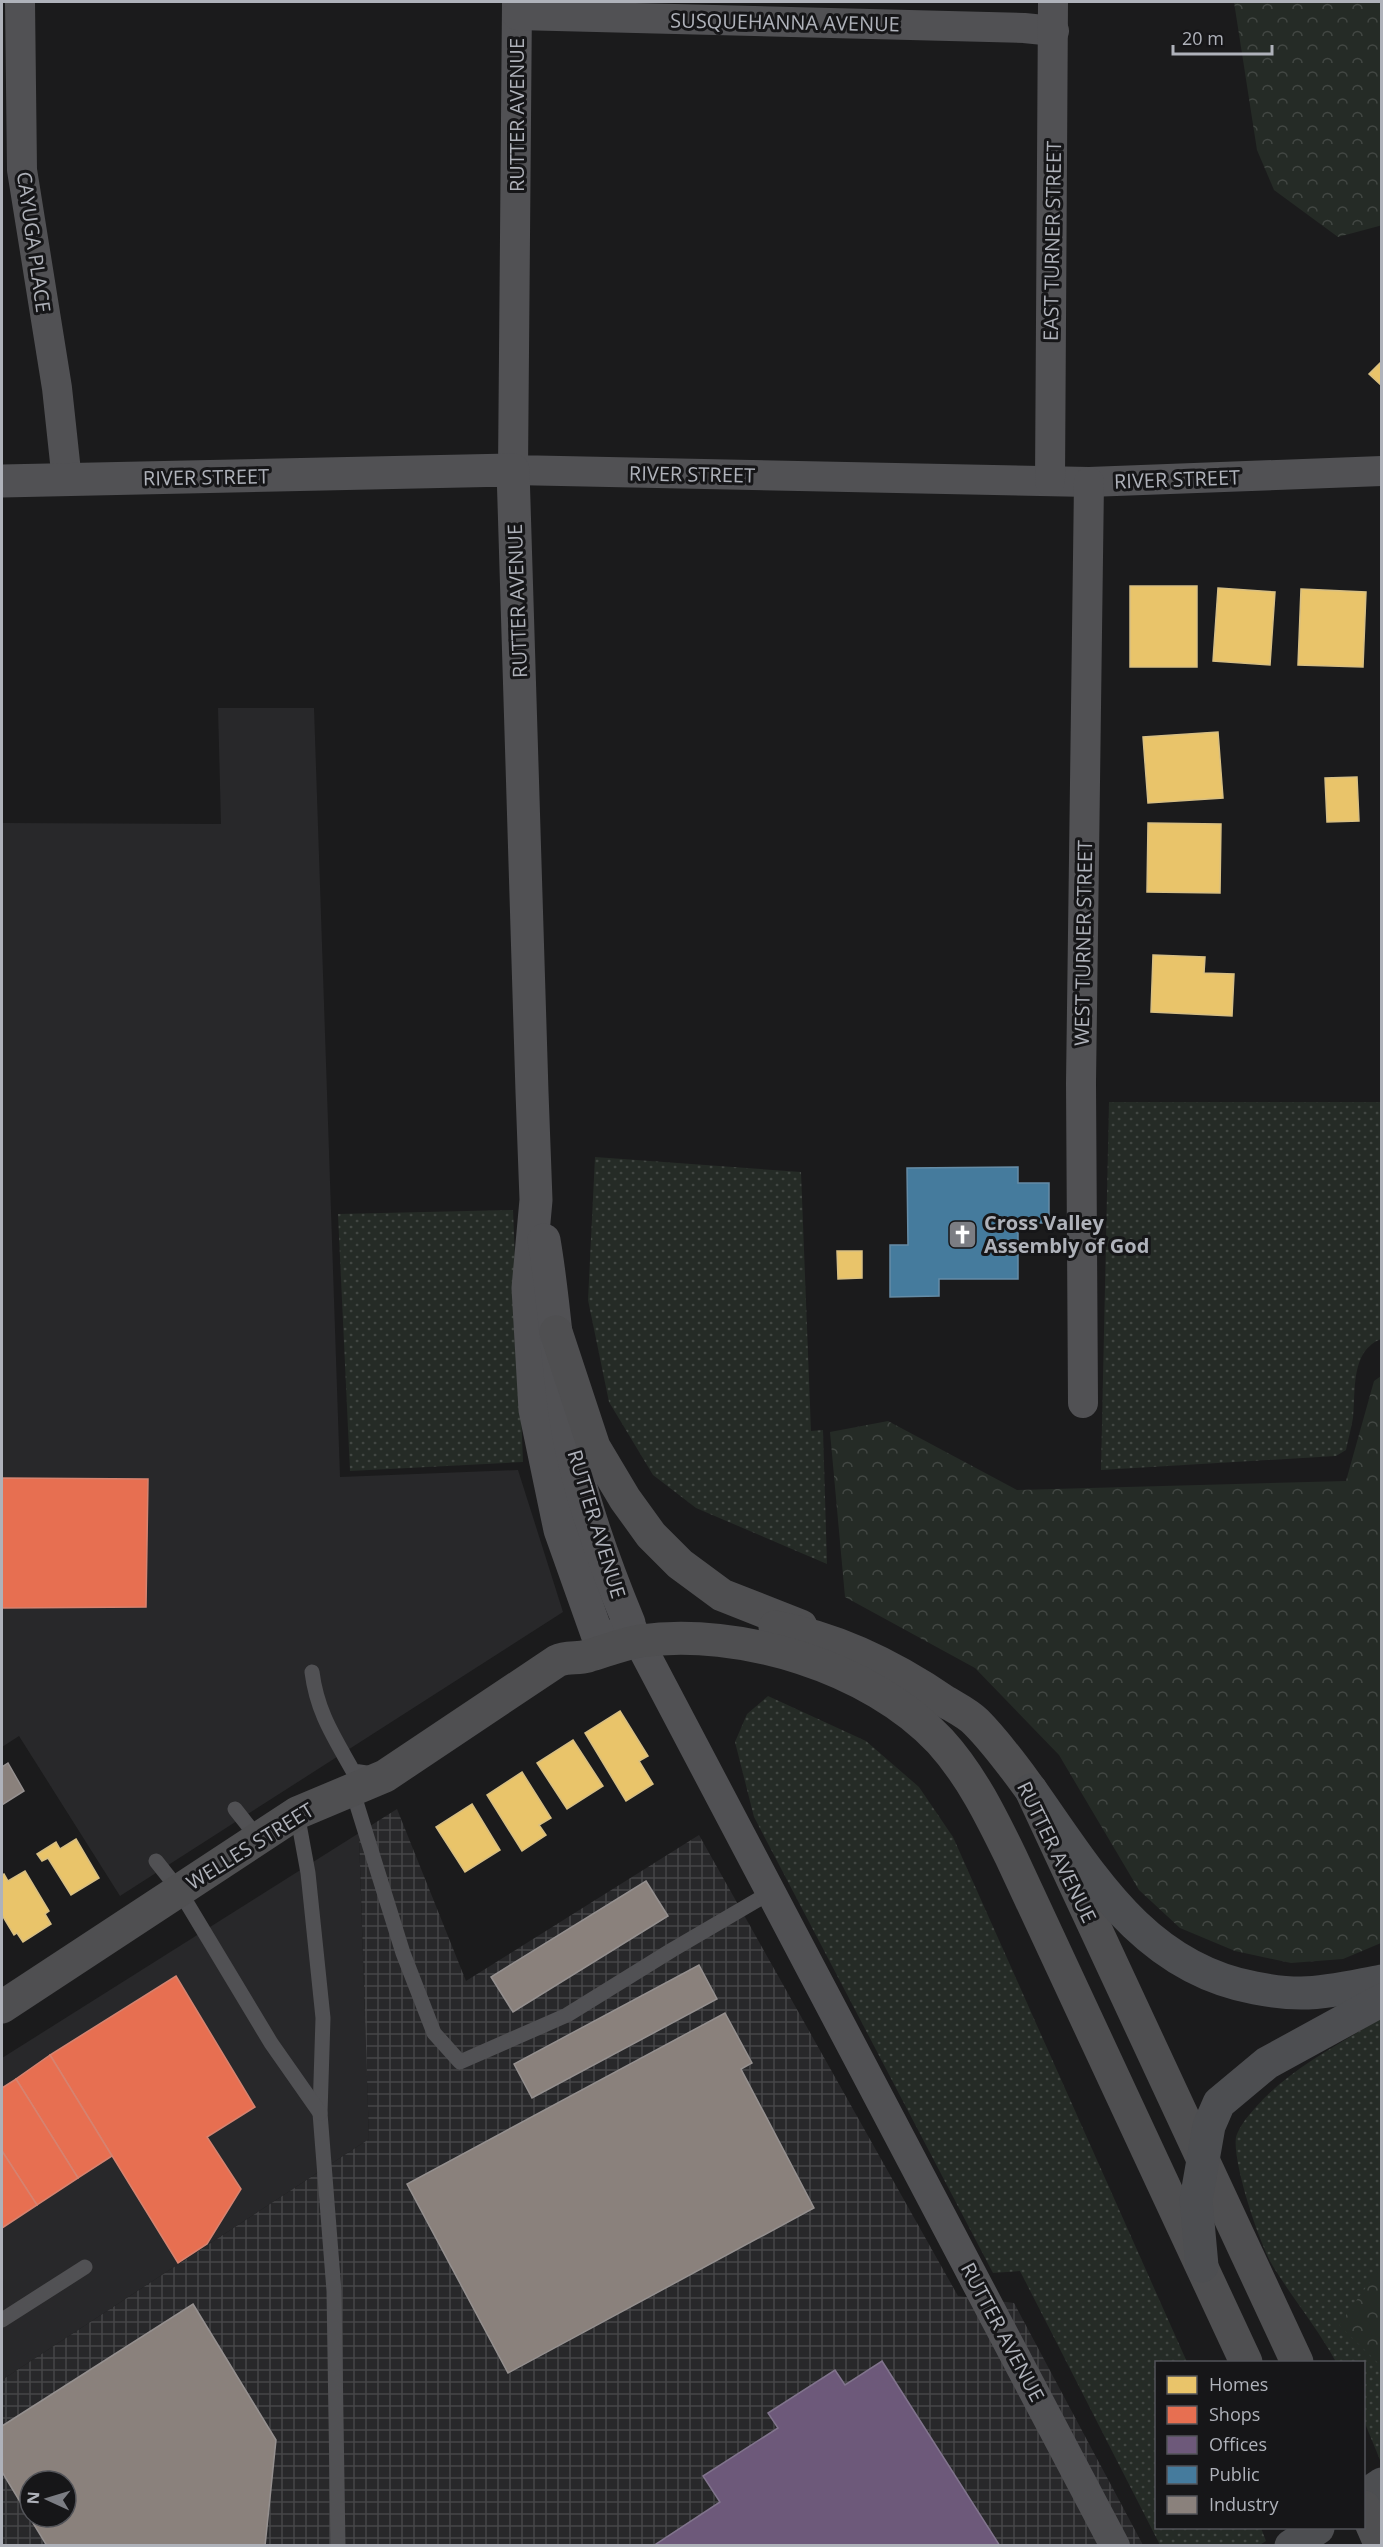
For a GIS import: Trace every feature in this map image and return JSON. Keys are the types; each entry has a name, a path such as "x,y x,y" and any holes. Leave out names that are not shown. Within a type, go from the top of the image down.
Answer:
{"highway":[{"path":"1031,1790 1104,1893 1133,1924 1166,1951 1199,1971 1233,1984 1300,1993 1382,1981"},
{"path":"1202,2266 1196,2200 1201,2159 1209,2126 1219,2103 1267,2063 1382,2000"},
{"path":"1365,2495 1382,2484"},
{"path":"1291,2546 1317,2529"}],"main road":[{"path":"556,1332 594,1447 625,1499 651,1535 680,1564 722,1595 781,1616 851,1650"},
{"name":"RUTTER AVENUE","path":"634,1632 677,1616 721,1617 780,1628 851,1650 899,1672 975,1721 1031,1790 1297,2361"},
{"path":"634,1632 676,1638 720,1639 758,1645 800,1658 840,1673 882,1696 919,1721 940,1741 962,1769 988,1809 1246,2361"},
{"name":"WELLES STREET","path":"2,2007 297,1813 385,1776 565,1657 578,1643 597,1634 634,1632"},
{"name":"WELLES STREET","path":"565,1657 583,1657 634,1632"},
{"path":"1365,2510 1380,2545"},
{"path":"1320,2529 1329,2546"}],"street":[{"name":"CAYUGA PLACE","path":"20,2 12,167 34,257 57,388 67,481"},
{"name":"EAST TURNER STREET","path":"1050,481 1053,2"},
{"name":"SUSQUEHANNA AVENUE","path":"517,8 1024,28 1054,32"},
{"name":"RUTTER AVENUE","path":"517,8 513,470 536,1200 528,1288 535,1410 560,1530 597,1634"},
{"name":"RIVER STREET","path":"2,481 513,470 1089,482 1382,471"},
{"name":"WEST TURNER STREET","path":"1083,1403 1081,1083 1089,482"},
{"name":"RUTTER AVENUE","path":"536,1200 550,1274 565,1415 581,1484 608,1571 634,1632 1115,2546"}],"lane":[{"path":"312,1672 315,1696 324,1721 353,1771 385,1776"},
{"path":"352,1789 403,1953 434,2033 460,2062 567,2015 771,1892"},
{"path":"235,1809 258,1838"},
{"path":"297,1813 308,1873 323,2018 320,2114 334,2291 338,2546"},
{"path":"156,1861 179,1890 271,2043 320,2114"},
{"path":"2,2320 85,2267"}],"shaded area":[{"path":"218,708 314,708 340,1477 518,1470 563,1612 120,1896 19,1736 2,1747 2,823 221,824"},
{"path":"397,1809 466,1981 699,1835 958,2296 1014,2303 1143,2545 2,2546 2,2380 369,2139 359,1833"},
{"path":"359,1833 369,2139 2,2380 2,2058"}],"green space":[{"path":"1234,2 1381,2 1382,225 1338,237 1274,190 1257,150"},
{"path":"1109,1102 1381,1102 1381,1339 1371,1345 1359,1362 1356,1373 1353,1418 1346,1450 1336,1456 1101,1470"},
{"path":"595,1157 801,1172 811,1431 823,1430 827,1564 696,1508 653,1475 609,1402 588,1300"},
{"path":"513,1210 523,1462 350,1471 338,1214"},
{"path":"1381,1376 1381,1943 1343,1959 1291,1963 1235,1951 1180,1928 1139,1890 1059,1755 975,1668 845,1597 830,1432 888,1421 1017,1490 1346,1481 1374,1381"},
{"path":"768,1696 866,1741 919,1787 953,1837 1187,2361 1155,2361 1155,2529 1261,2529 1266,2541 1258,2546 1160,2545 1020,2271 993,2273 754,1817 735,1742 747,1714"},
{"path":"1381,2018 1382,2458 1380,2460 1365,2423 1365,2361 1335,2361 1274,2268 1248,2204 1238,2165 1236,2137 1244,2122 1278,2085 1311,2061"},
{"path":"1381,2266 1381,2366 1339,2325"}],"building: Homes":[{"path":"1382,361 1382,386 1369,374"},
{"path":"1130,586 1197,586 1197,667 1130,667"},
{"path":"1218,588 1275,592 1270,665 1213,661"},
{"path":"1301,589 1366,592 1363,667 1298,665"},
{"path":"1218,732 1223,798 1148,803 1143,737"},
{"path":"1357,777 1359,821 1327,822 1325,778"},
{"path":"1148,823 1221,824 1220,893 1147,892"},
{"path":"1153,955 1205,957 1204,973 1234,974 1232,1016 1151,1012"},
{"path":"837,1251 862,1251 862,1278 838,1279"},
{"path":"620,1711 648,1756 639,1761 653,1784 626,1801 585,1733"},
{"path":"573,1740 603,1786 567,1809 537,1763"},
{"path":"522,1772 551,1818 539,1825 546,1835 522,1851 487,1795"},
{"path":"472,1804 500,1850 465,1872 436,1827"},
{"path":"76,1839 99,1878 71,1895 48,1858 42,1861 37,1854 56,1842 60,1849"},
{"path":"25,1871 49,1911 45,1914 51,1924 23,1942 17,1933 14,1935 2,1915 2,1875 4,1874 8,1881"}],"building: Shops":[{"path":"2,1478 148,1479 146,1607 2,1608"},
{"path":"176,1976 255,2107 207,2137 241,2189 207,2244 178,2263 50,2055"},
{"path":"50,2055 112,2156 78,2178 16,2079"},
{"path":"16,2079 78,2178 37,2205 2,2151 2,2088"},
{"path":"2,2151 37,2205 2,2228"}],"building: Offices":[{"path":"882,2361 1000,2546 653,2546 720,2502 703,2476 778,2428 768,2413 835,2370 845,2385"}],"building: Public":[{"name":"Cross Valley Assembly of God","path":"1018,1167 1018,1183 1049,1183 1049,1223 1018,1223 1018,1279 939,1279 939,1296 890,1297 890,1245 908,1245 907,1168"}],"building: Industry":[{"path":"8,1763 24,1791 2,1805 2,1767"},
{"path":"646,1881 668,1916 513,2012 491,1977"},
{"path":"699,1965 717,1999 532,2098 514,2064"},
{"path":"725,2013 752,2063 741,2069 814,2208 508,2373 407,2184"},
{"path":"193,2304 276,2440 265,2546 47,2546 37,2529 78,2529 78,2469 18,2469 18,2498 2,2472 2,2426"}],"place":[{"name":"Cross Valley Assembly of God","path":"963,1234"}]}
